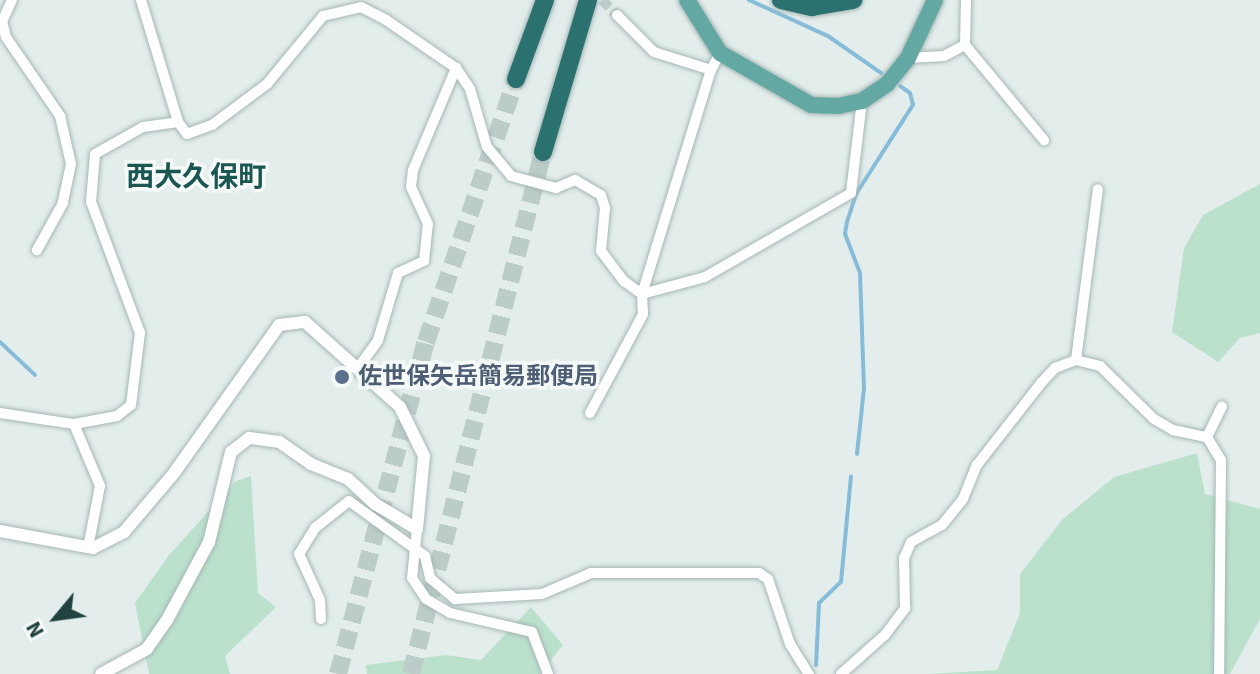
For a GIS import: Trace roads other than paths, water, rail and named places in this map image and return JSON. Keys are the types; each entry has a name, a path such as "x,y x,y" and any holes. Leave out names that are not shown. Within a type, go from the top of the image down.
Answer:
{"highway":[{"path":"516,79 545,0"},
{"path":"543,152 588,0"},
{"path":"557,106 600,0"},
{"path":"781,0 812,7 853,0"}],"main road":[{"path":"687,0 720,53 811,105 862,101 887,84 908,58 935,0"}],"street":[{"path":"12,0 2,21 6,37 60,116 71,164 63,203 37,250"},
{"path":"141,0 178,122 187,134 212,125 267,84 323,16 361,4 456,68 470,89 487,147 511,176 556,188 575,180 601,195 605,208 601,251 624,281 642,294"},
{"path":"966,0 965,45 1044,140"},
{"path":"617,15 654,52 711,70"},
{"path":"908,58 944,56 965,45"},
{"path":"590,413 643,314 642,294 711,70 720,53"},
{"path":"358,368 378,340 398,273 424,261 428,224 411,187 413,170 456,68"},
{"path":"642,294 705,277 851,193 862,101"},
{"path":"0,413 74,424 117,416 131,405 140,333 91,202 95,154 143,127 178,122"},
{"path":"1076,360 1098,189"},
{"path":"0,531 88,548 124,532 174,473 279,325 305,322 400,407 418,436 424,456 412,578 426,599 450,613 532,632 548,674"},
{"path":"841,674 885,635 905,608 904,558 911,542 942,525 963,499 977,465 1041,383 1055,368 1076,360 1100,366 1154,419 1173,430 1207,437 1221,460 1219,674"},
{"path":"1207,437 1222,406"},
{"path":"74,424 100,486 88,548"},
{"path":"101,674 147,649 167,620 209,542 227,461 249,438 279,442 311,464 348,479 375,504 417,529"},
{"path":"321,619 320,600 299,554 333,509 349,501 425,556 430,578 455,599 542,594 591,573 759,573 768,579 790,644 809,674"}],"waterway":[{"path":"749,0 828,36 881,73"},
{"path":"857,454 864,388 860,273 845,234 856,194 913,105 910,93 900,86"},
{"path":"0,342 35,375"},
{"path":"816,665 819,603 841,582 851,476"}],"tunnel":[{"path":"602,0 617,15"},
{"path":"338,674 426,342 516,79"},
{"path":"411,674 543,152"}],"place":[{"name":"佐世保矢岳簡易郵便局","path":"342,377"}],"district":[{"name":"西大久保町","path":"196,177"}]}
